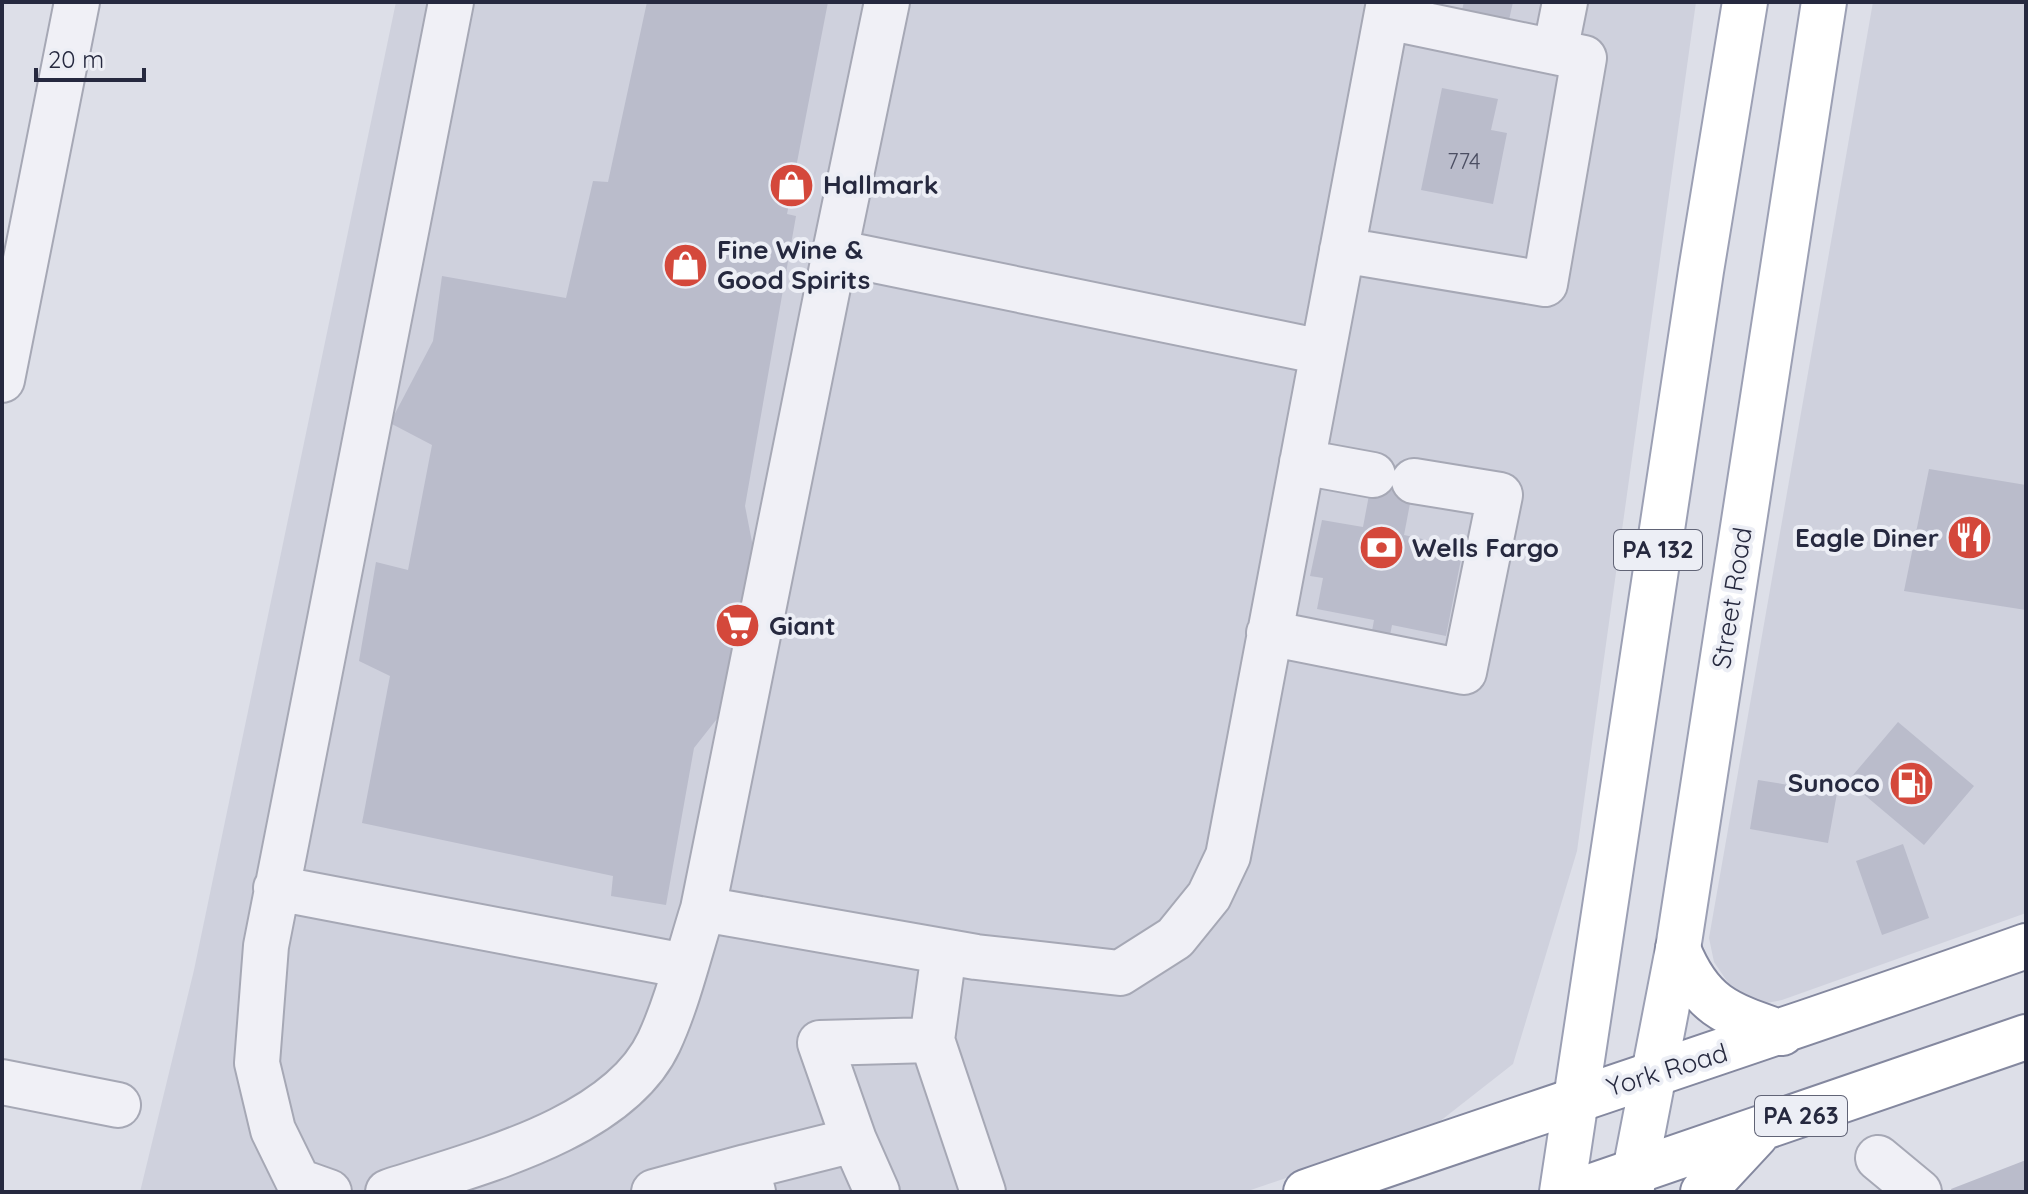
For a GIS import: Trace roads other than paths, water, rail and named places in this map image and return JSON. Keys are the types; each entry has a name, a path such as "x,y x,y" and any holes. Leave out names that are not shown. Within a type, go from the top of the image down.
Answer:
{"main road":[{"name":"PA 132","path":"1562,1192 1745,2"},
{"name":"Street Road","path":"1632,1182 1678,949 1824,2"},
{"name":"York Road","path":"1306,1192 1575,1099 1782,1033 2026,946"},
{"path":"1678,949 1703,995 1735,1016 1782,1033"},
{"name":"PA 263","path":"1575,1192 1632,1182 1760,1130 2026,1037"},
{"path":"1703,1192 1760,1130"}],"street":[{"path":"2,380 77,2"},
{"path":"301,1188 273,1130 257,1063 266,946 451,2"},
{"path":"388,1192 504,1155 565,1128 628,1083 658,1044 703,909 887,2"},
{"path":"1555,52 1565,2"},
{"path":"703,909 944,952 1120,973 1175,938 1209,896 1228,856 1322,352 1388,10 1584,58 1545,284 1342,250"},
{"path":"835,252 1322,352"},
{"path":"1269,633 1464,672 1500,495 1302,462"},
{"path":"276,888 685,966"},
{"path":"944,952 932,1040 983,1192"},
{"path":"877,1192 854,1140 820,1043 932,1040"},
{"path":"2,1082 118,1105"},
{"path":"654,1192 750,1180 854,1140"},
{"path":"1878,1158 1919,1192"}],"place":[{"name":"Hallmark","path":"792,185"},
{"name":"Fine Wine & Good Spirits","path":"686,265"},
{"name":"Eagle Diner","path":"1970,538"},
{"name":"Wells Fargo","path":"1381,548"},
{"name":"Giant","path":"738,626"},
{"name":"Sunoco","path":"1911,783"}]}
